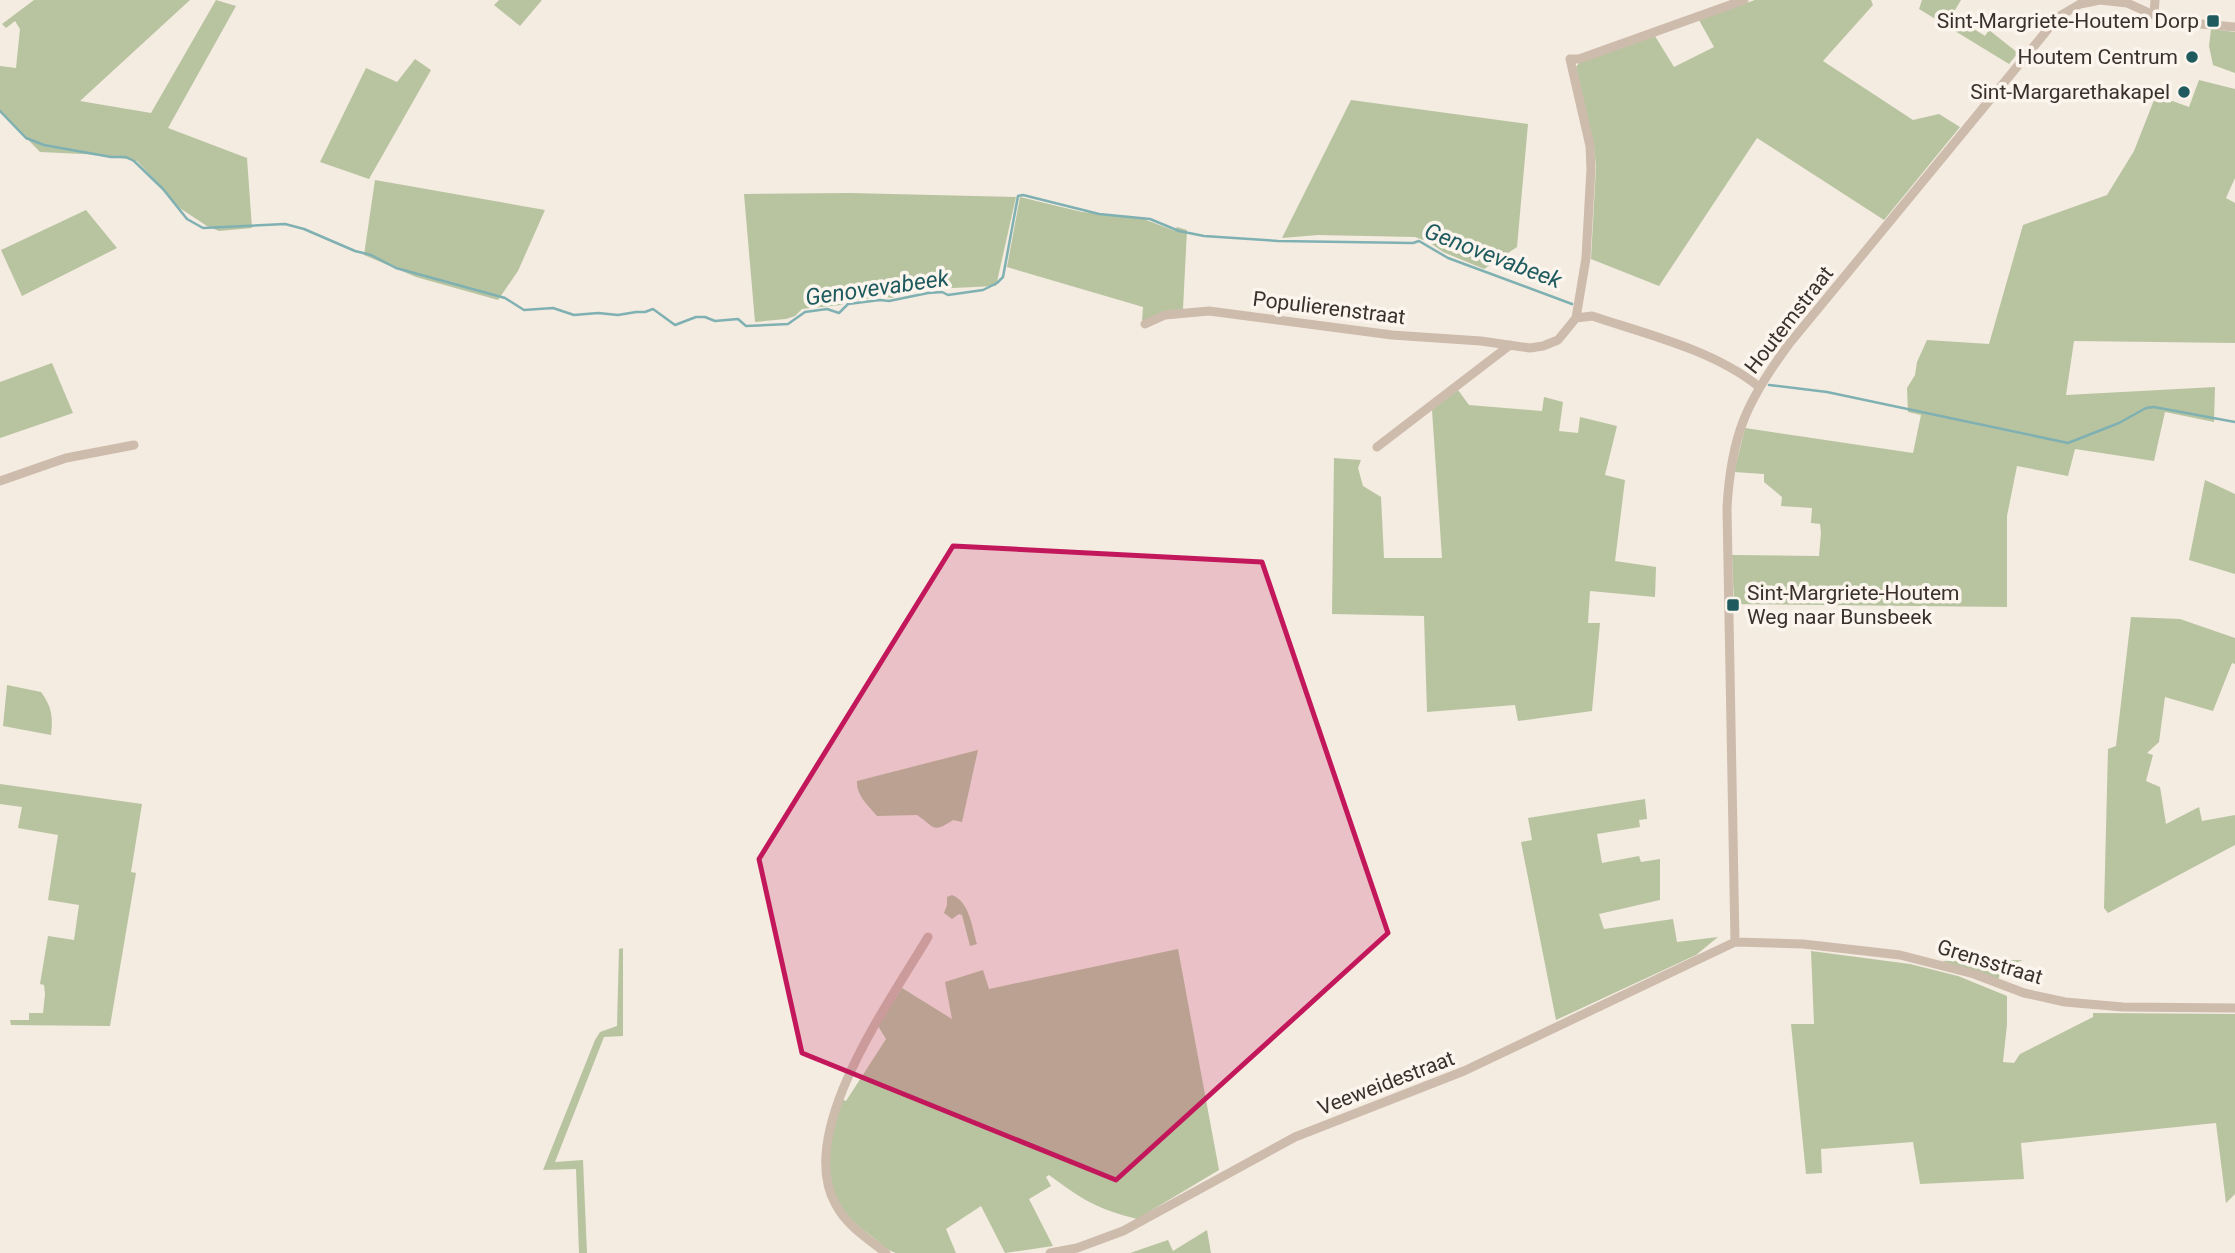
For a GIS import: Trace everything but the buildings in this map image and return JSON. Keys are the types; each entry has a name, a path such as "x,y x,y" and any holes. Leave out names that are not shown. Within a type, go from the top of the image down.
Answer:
{"street":[{"path":"1744,0 1570,60 1590,146 1586,258 1576,318 1592,316 1695,352 1740,371 1758,386"},
{"path":"2154,15 2155,0"},
{"name":"Houtemstraat","path":"1735,942 1727,508 1736,442 1758,386 1789,344 2048,28 2077,2 2119,2 2167,21 2235,27"},
{"name":"Populierenstraat","path":"1145,324 1165,315 1209,311 1392,335 1530,348 1558,340 1576,318"},
{"path":"1377,447 1510,345"},
{"path":"0,481 66,458 134,445"},
{"path":"886,1253 848,1223 834,1204 825,1174 827,1138 845,1083 928,937"},
{"name":"Grensstraat","path":"1735,942 1803,944 1900,955 1974,974 2024,993 2074,1003 2123,1007 2235,1008"},
{"name":"Veeweidestraat","path":"1050,1253 1077,1248 1123,1231 1295,1137 1464,1072 1735,942"}],"highlighted area":[{"path":"953,546 1262,562 1388,933 1116,1180 802,1053 759,859"}],"green space":[{"path":"34,0 190,0 80,101 151,113 216,0 236,6 168,128 247,158 252,228 219,231 207,226 175,205 137,161 104,155 40,152 0,111 0,66 16,68 20,29 15,21 6,28 2,24"},
{"path":"499,0 542,0 520,26 494,5"},
{"path":"1755,0 1871,0 1873,5 1823,61 1913,120 1939,114 1960,127 1884,220 1757,138 1659,286 1591,259 1596,167 1594,146 1576,67 1579,63 1655,36 1674,67 1714,47 1699,20"},
{"path":"1922,0 1961,0 1952,15 1985,36 1989,30 2018,53 2009,64 1919,9"},
{"path":"2211,29 2235,32 2235,73 2213,65 2209,46"},
{"path":"415,59 431,70 369,179 320,162 366,68 397,82"},
{"path":"2199,80 2235,89 2235,178 2226,198 2235,203 2235,343 2074,341 2066,395 2215,387 2214,422 2165,412 2154,461 2075,449 2068,476 2017,466 2007,516 2007,607 1734,604 1732,555 1819,556 1821,533 1820,524 1811,523 1812,508 1781,506 1782,497 1764,482 1764,474 1734,472 1745,428 1913,453 1921,415 1908,412 1907,388 1915,375 1917,362 1927,340 1989,344 2023,225 2107,195 2134,151 2156,95 2189,107"},
{"path":"1351,100 1528,124 1517,247 1484,269 1415,237 1318,235 1282,238"},
{"path":"375,180 545,210 518,271 498,300 416,277 364,255"},
{"path":"850,193 1016,197 996,286 910,290 892,298 876,296 863,300 850,299 841,305 802,309 795,316 786,319 755,322 744,194"},
{"path":"1020,197 1082,212 1141,218 1175,231 1177,227 1187,230 1183,309 1142,321 1143,307 1007,267"},
{"path":"86,210 117,248 22,296 1,250"},
{"path":"52,363 73,413 0,438 0,382"},
{"path":"1458,390 1469,405 1542,411 1544,397 1563,402 1559,431 1578,433 1580,417 1617,426 1605,475 1625,480 1615,561 1656,567 1655,597 1590,591 1588,623 1600,623 1592,711 1518,721 1515,705 1427,712 1424,616 1332,614 1334,458 1361,460 1358,468 1363,486 1381,497 1384,558 1442,558 1432,410"},
{"path":"2205,480 2235,494 2235,574 2189,560"},
{"path":"2131,617 2180,619 2235,638 2235,664 2232,663 2213,711 2165,697 2159,742 2147,753 2153,755 2146,781 2160,787 2166,824 2199,807 2202,821 2235,815 2235,845 2108,913 2104,908 2108,749 2116,746"},
{"path":"7,685 41,692 51,712 51,735 3,726"},
{"path":"978,750 962,822 953,820 937,828 917,815 877,816 858,791 857,781"},
{"path":"0,784 142,804 131,872 136,873 110,1026 11,1025 10,1020 29,1020 29,1013 43,1013 45,994 44,985 40,984 48,936 74,940 79,905 48,900 58,835 18,828 22,807 0,804"},
{"path":"1645,799 1647,819 1639,820 1640,827 1597,834 1602,863 1639,856 1641,862 1660,859 1660,900 1599,914 1604,929 1673,919 1677,942 1718,937 1696,955 1556,1020 1521,842 1532,840 1528,818"},
{"path":"952,895 967,909 977,944 970,946 962,915 952,919 944,913 947,897"},
{"path":"623,948 623,1036 604,1037 555,1162 583,1160 587,1253 579,1253 576,1169 543,1170 595,1040 600,1032 617,1026 619,949"},
{"path":"1178,949 1219,1170 1137,1219 1090,1202 1049,1175 1046,1177 1051,1186 1029,1199 1053,1246 1005,1253 981,1206 946,1229 956,1253 896,1253 852,1220 839,1205 832,1189 829,1157 841,1099 846,1101 886,1039 878,1026 902,988 952,1019 945,982 983,970 989,989"},
{"path":"1811,951 1910,964 1958,976 2007,996 2003,1062 2014,1063 2020,1054 2093,1017 2093,1013 2235,1014 2235,1194 2226,1203 2216,1123 2021,1143 2024,1179 1920,1184 1913,1142 1821,1149 1822,1173 1806,1174 1791,1024 1814,1024"},
{"path":"2023,960 2002,968 1998,980 1942,961"},
{"path":"1207,1230 1211,1253 1130,1253 1168,1240 1173,1251"}],"waterway":[{"name":"Genovevabeek","path":"0,111 26,138 44,145 111,157 126,157 134,161 163,189 187,219 203,228 285,224 371,255 396,268 505,298 524,310 553,308 574,315 618,315 653,309 675,325 696,317 705,317 715,321 738,319 746,326 788,324 805,312 827,309 839,313 848,304 889,301 928,293 942,292 948,295 983,290 1003,277 1018,196 1023,195 1099,214 1150,219 1179,231 1204,236 1278,241 1419,241 1448,258 1572,304"},
{"name":"Genovevabeek","path":"1769,385 1827,392 2068,443 2119,423 2146,408 2154,407 2235,422"}],"place":[{"name":"Sint-Margriete-Houtem Dorp","path":"2213,21"},
{"name":"Houtem Centrum","path":"2192,57"},
{"name":"Sint-Margarethakapel","path":"2184,92"},
{"name":"Sint-Margriete-Houtem Weg naar Bunsbeek","path":"1733,605"}]}
